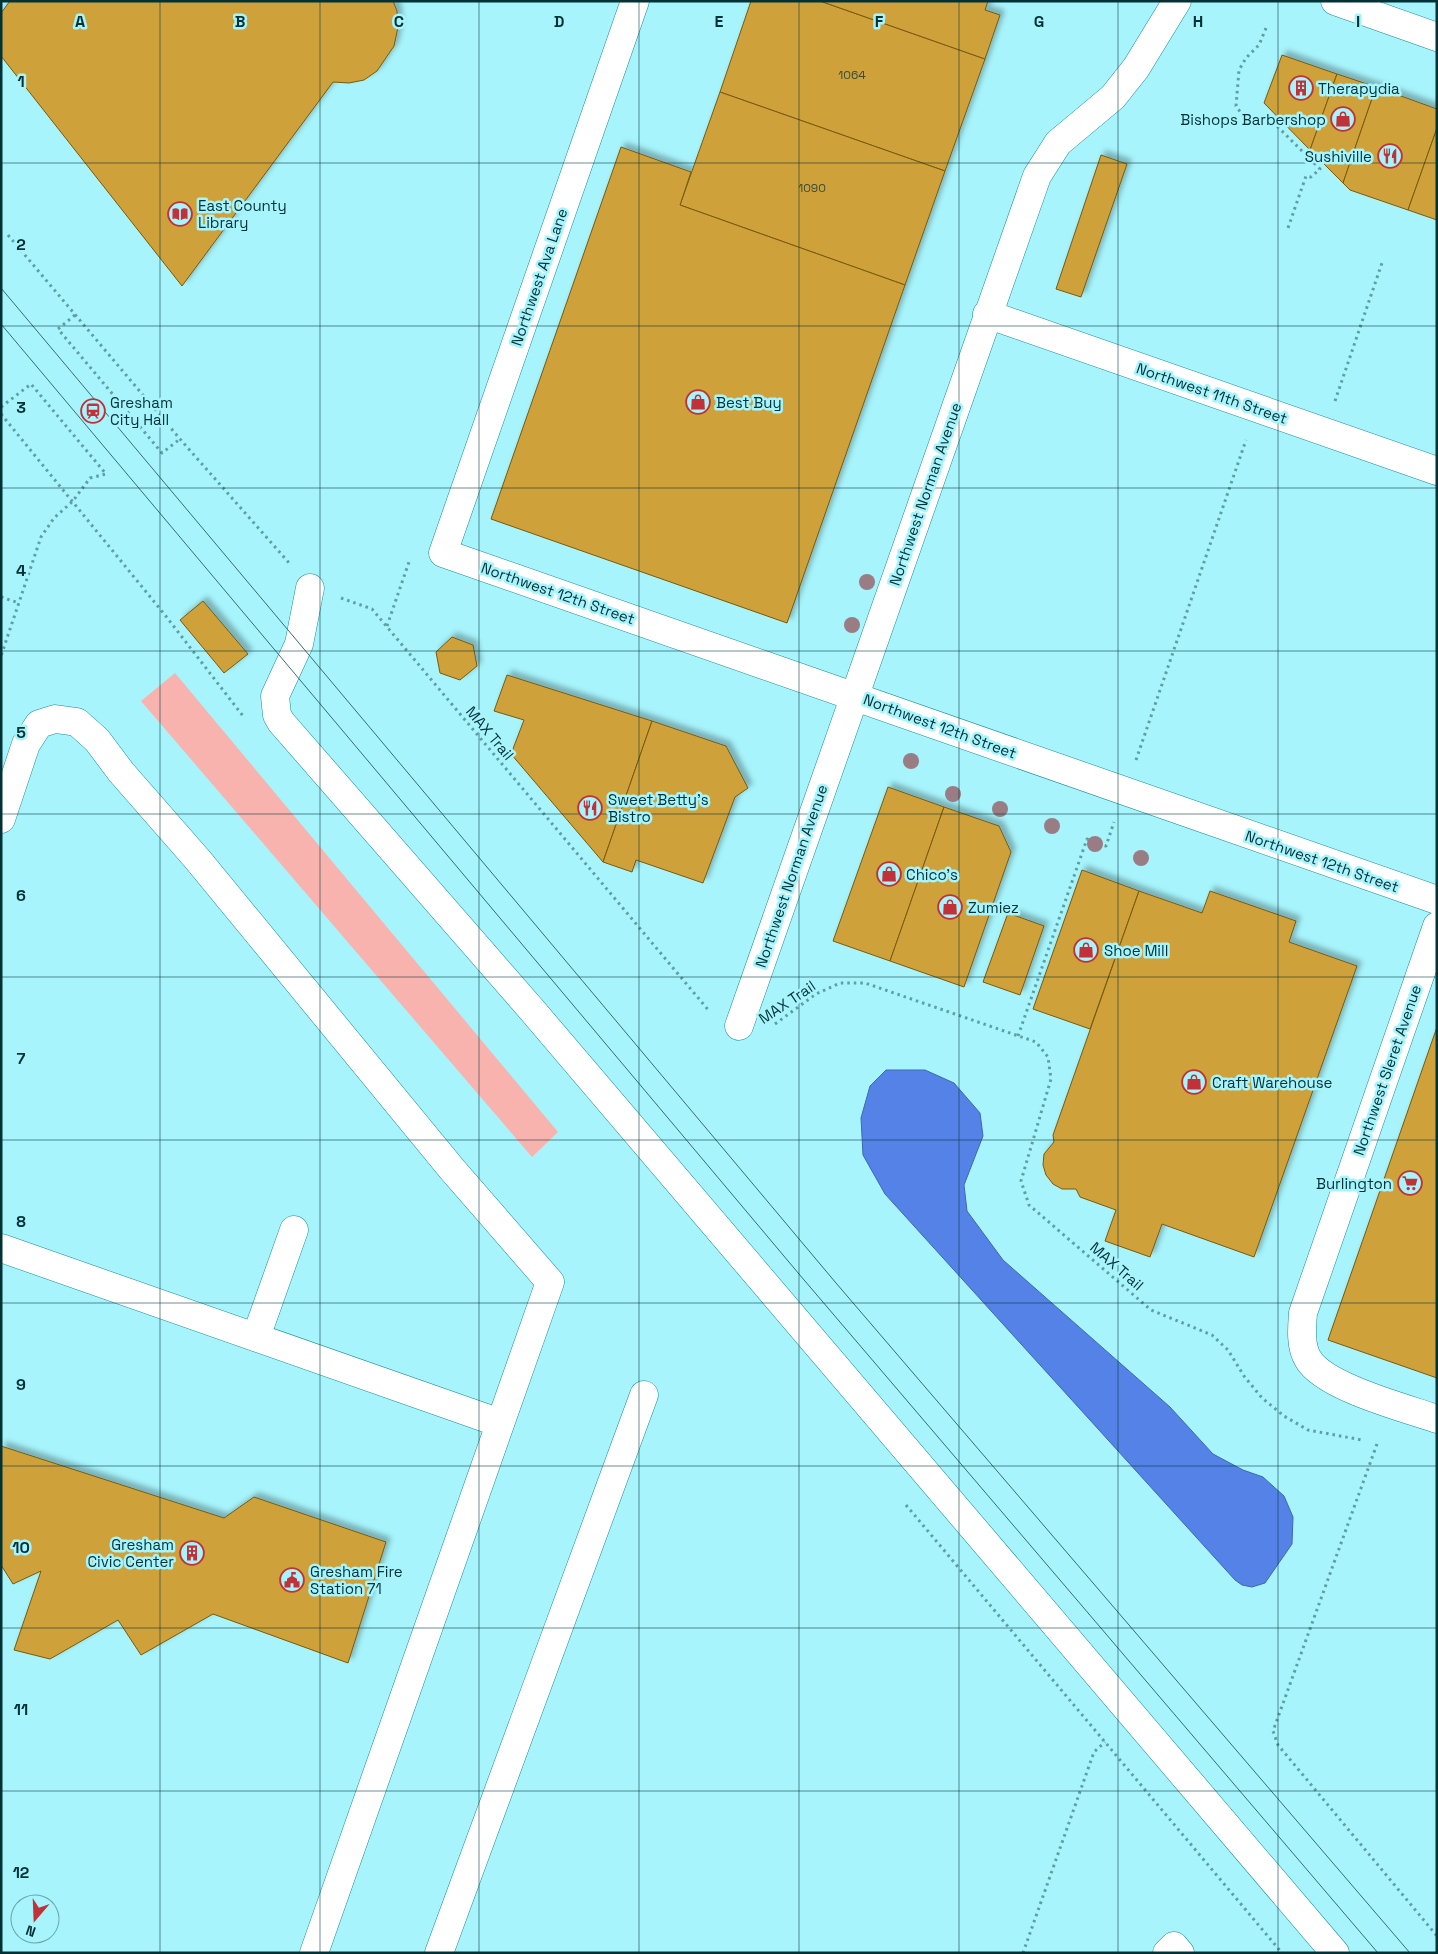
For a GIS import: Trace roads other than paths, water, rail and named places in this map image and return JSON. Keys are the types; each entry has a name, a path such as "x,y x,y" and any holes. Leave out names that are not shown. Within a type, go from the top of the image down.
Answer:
{"street":[{"name":"Northwest Ava Lane","path":"443,553 635,1"},
{"name":"Northwest Norman Avenue","path":"739,1026 987,314 1037,176 1058,143 1113,96 1136,68 1177,1"},
{"path":"1335,1 1437,37"},
{"name":"Northwest 11th Street","path":"987,314 1437,471"},
{"name":"Northwest 12th Street","path":"443,553 855,696 1125,793 1437,900"},
{"path":"310,588 298,644 275,696 277,714 281,722 532,1010 1335,1953"},
{"path":"1,819 26,744 39,724 55,719 77,722 97,740 121,772 254,927 451,1168 550,1282 314,1953"},
{"name":"Northwest Sleret Avenue","path":"1437,926 1303,1313 1301,1332 1307,1358 1319,1372 1335,1382 1437,1418"},
{"path":"256,1337 294,1230"},
{"path":"1,1248 500,1423"},
{"path":"439,1953 644,1395"},
{"path":"1166,1953 1174,1946 1180,1953"}],"water":[{"path":"886,1070 925,1070 954,1083 980,1113 983,1136 964,1185 967,1211 1003,1260 1170,1407 1213,1454 1243,1470 1263,1477 1284,1496 1293,1517 1292,1544 1265,1583 1252,1587 1242,1585 1235,1580 885,1194 863,1155 861,1118 870,1086"}],"tram line":[{"path":"1,288 836,1283 1410,1953"},
{"path":"1,324 799,1274 1378,1953"}],"place":[{"name":"Therapydia","path":"1301,88"},
{"name":"Bishops Barbershop","path":"1343,119"},
{"name":"Sushiville","path":"1390,156"},
{"name":"East County Library","path":"180,214"},
{"name":"Best Buy","path":"698,402"},
{"name":"Gresham City Hall","path":"93,411"},
{"name":"Sweet Betty's Bistro","path":"590,808"},
{"name":"Chico's","path":"889,874"},
{"name":"Zumiez","path":"950,907"},
{"name":"Shoe Mill","path":"1086,950"},
{"name":"Craft Warehouse","path":"1194,1082"},
{"name":"Burlington","path":"1410,1183"},
{"name":"Gresham Civic Center","path":"192,1553"},
{"name":"Gresham Fire Station 71","path":"292,1580"}]}
